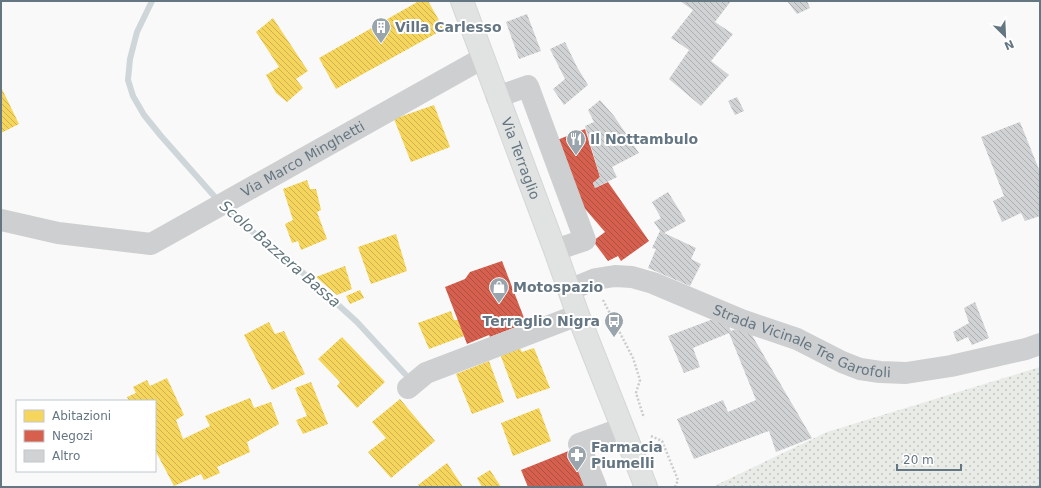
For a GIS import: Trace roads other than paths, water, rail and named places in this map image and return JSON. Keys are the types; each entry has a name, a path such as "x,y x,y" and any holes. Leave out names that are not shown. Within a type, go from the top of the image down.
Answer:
{"main road":[{"name":"Via Terraglio","path":"462,1 578,315 646,487"}],"street":[{"name":"Via Marco Minghetti","path":"1,220 58,233 150,244 483,58"},
{"path":"498,97 528,86 585,240 555,250"},
{"name":"Strada Vicinale Tre Garofoli","path":"569,290 596,279 615,276 632,277 741,320 797,339 842,362 860,369 880,372 906,373 951,366 1026,349 1040,344"},
{"path":"408,388 426,373 578,315"},
{"path":"596,487 579,444 623,428"}],"waterway":[{"name":"Scolo Bazzera Bassa","path":"152,1 137,32 130,59 128,80 133,96 144,115 230,214 290,261 357,322 405,374"}],"place":[{"name":"Villa Carlesso","path":"381,44"},
{"name":"Il Nottambulo","path":"576,156"},
{"name":"Motospazio","path":"499,304"},
{"name":"Terraglio Nigra","path":"614,338"},
{"name":"Farmacia Piumelli","path":"577,472"}]}
